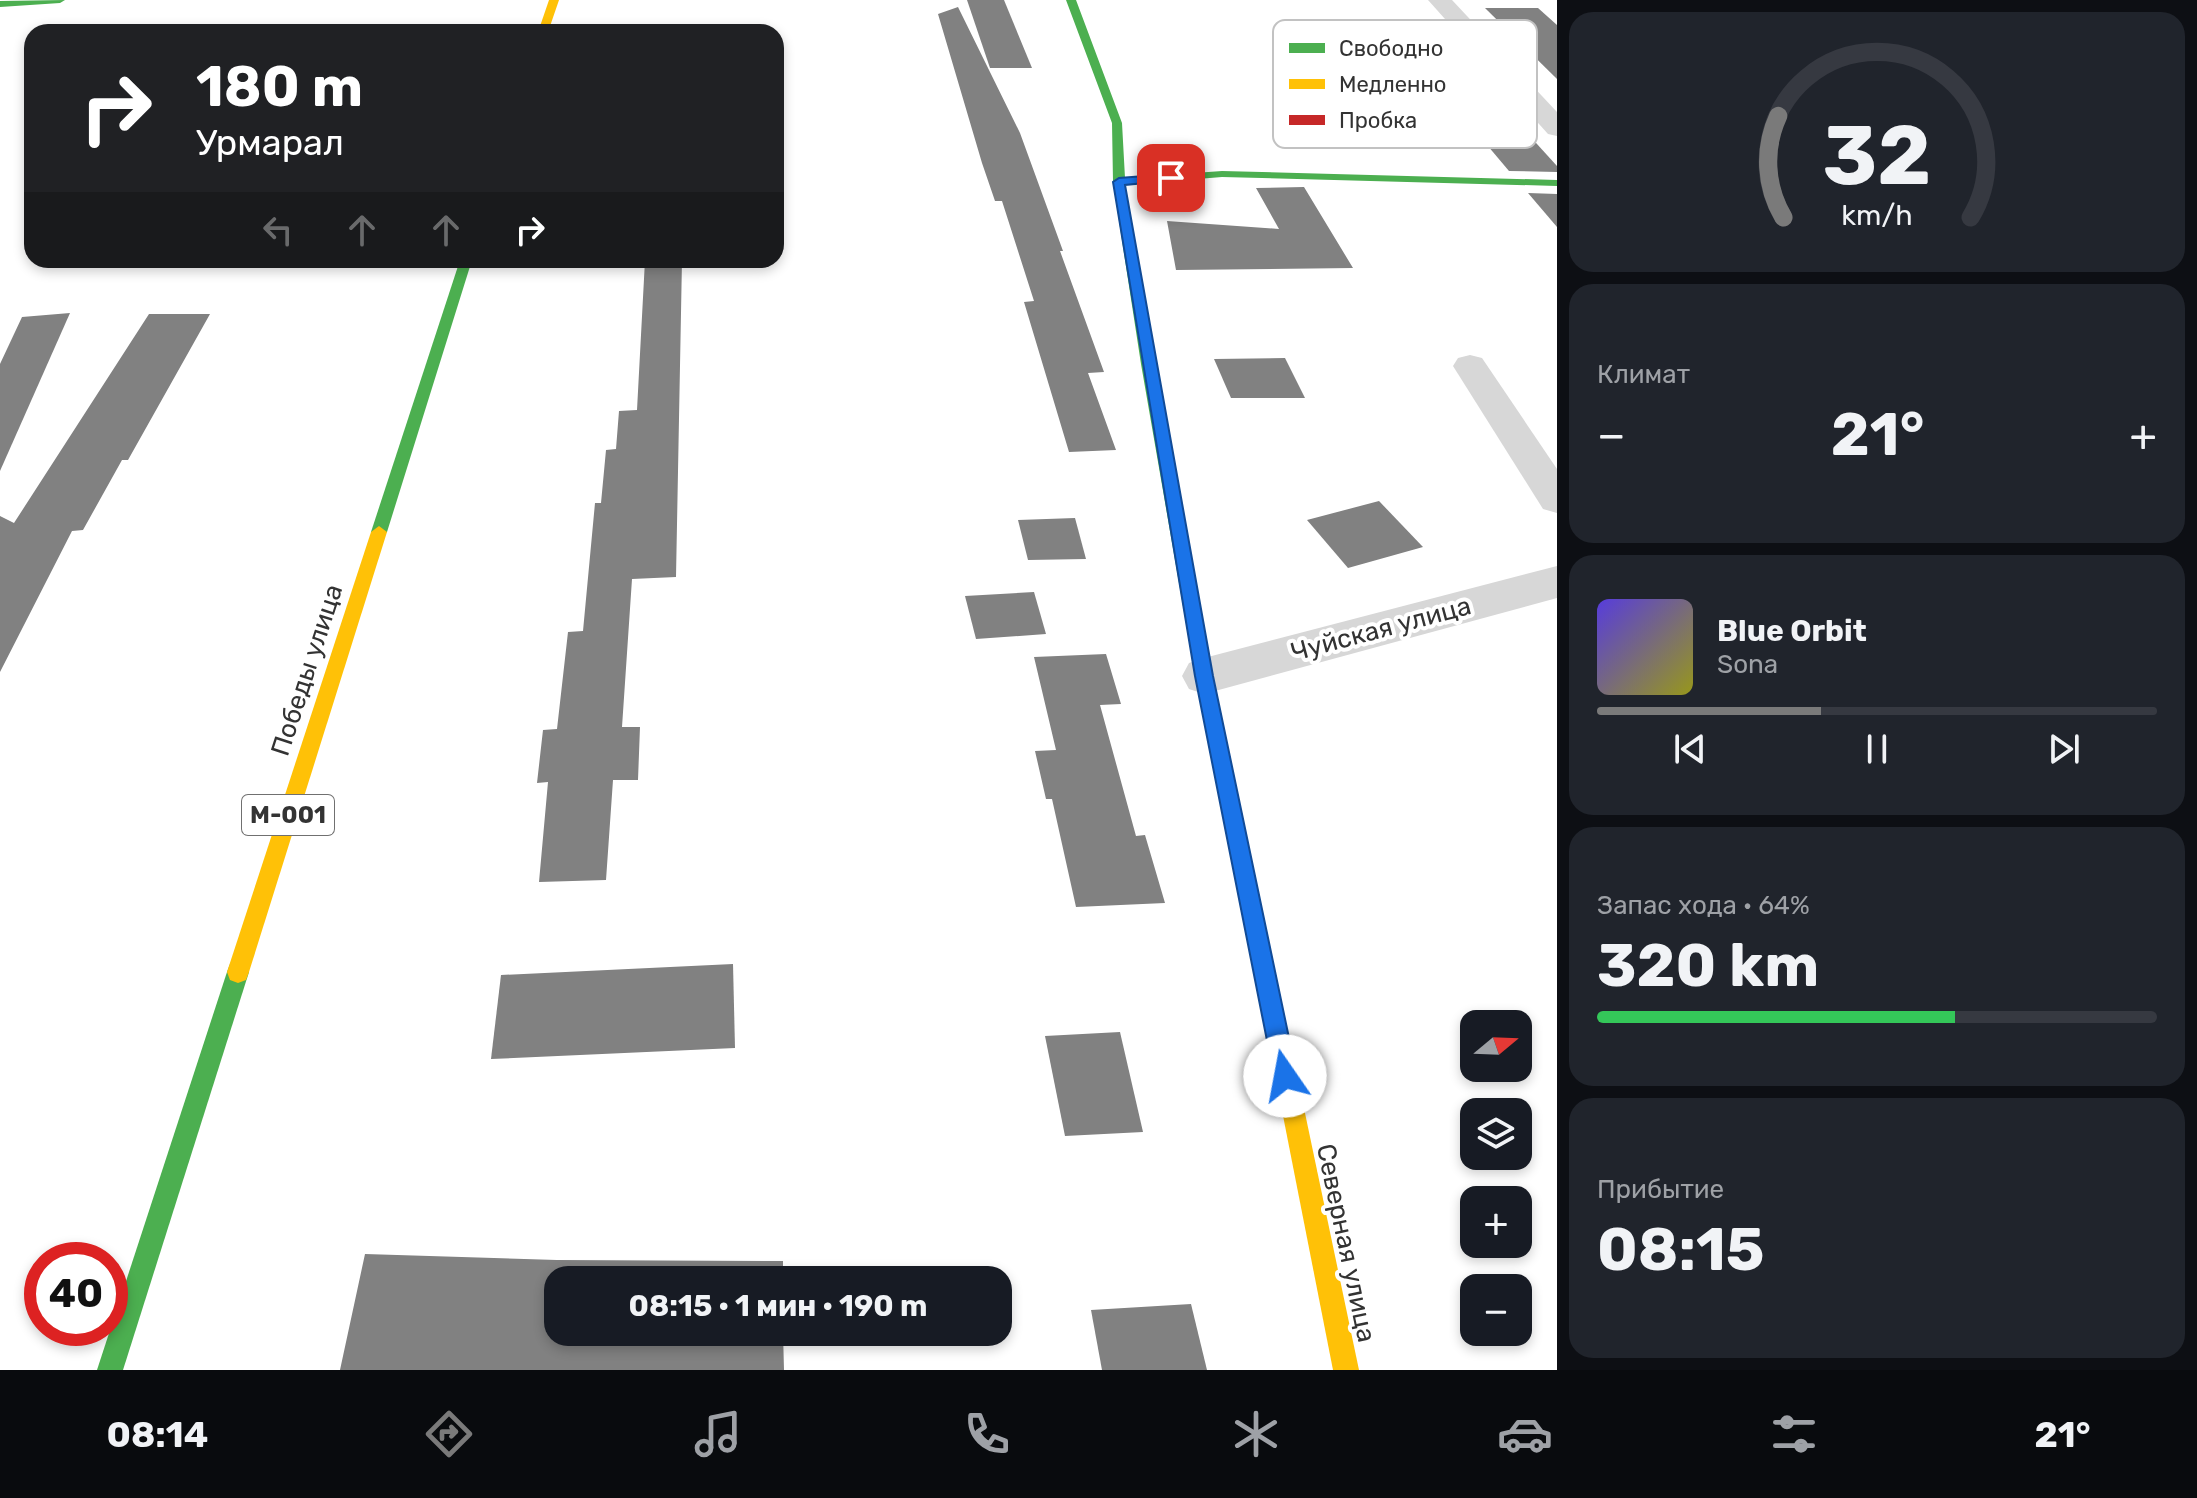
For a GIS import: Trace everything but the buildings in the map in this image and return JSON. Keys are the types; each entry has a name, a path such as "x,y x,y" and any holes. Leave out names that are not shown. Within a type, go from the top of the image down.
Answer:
{"street":[{"path":"0,4 60,0"},
{"path":"546,24 554,0"},
{"name":"Северная улица","path":"1071,0 1117,123 1119,182 1204,676 1346,1370"},
{"path":"1439,0 1457,20"},
{"path":"1537,106 1557,128"},
{"path":"1119,182 1222,174 1557,183"},
{"name":"Победы улица","path":"110,1370 463,268"},
{"path":"1470,366 1557,499"},
{"name":"Чуйская улица","path":"1204,676 1557,582"}],"traffic: fast":[{"path":"0,4 60,0"},
{"path":"1071,0 1117,123 1119,182 1206,687"},
{"path":"1119,182 1222,174 1557,183"},
{"path":"379,532 463,268"},
{"path":"110,1370 238,972"}],"traffic: slow":[{"path":"546,24 554,0"},
{"path":"238,972 379,532"},
{"path":"1286,1075 1346,1370"}],"traffic: jam":[{"path":"1206,687 1286,1075"}],"route":[{"path":"1171,178 1119,182 1204,676 1285,1076"}]}
